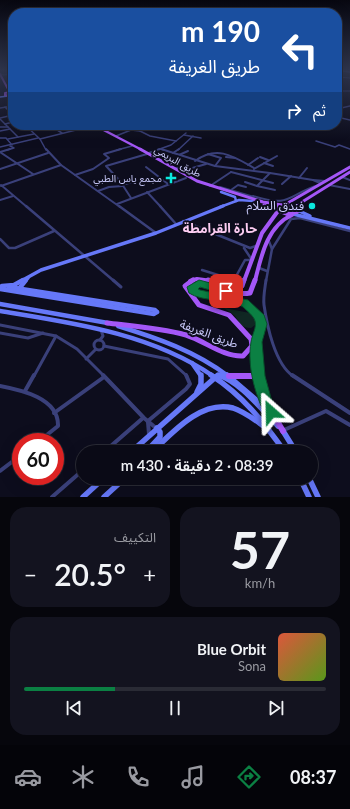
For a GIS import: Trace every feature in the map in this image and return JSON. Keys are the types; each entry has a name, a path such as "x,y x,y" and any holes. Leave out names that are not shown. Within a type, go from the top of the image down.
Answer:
{"main road":[{"name":"طريق البريمي","path":"102,130 148,154 186,177 221,192 255,200 284,204 297,209"},
{"name":"طريق البريمي","path":"103,130 173,168 186,177 255,200 284,214 292,214"},
{"path":"284,204 350,167"},
{"path":"297,209 329,185 350,172"},
{"name":"طريق الغريفة","path":"107,323 182,333 205,342 227,354 240,357 246,354 252,346 251,339 232,317 222,312 201,306 185,288 189,282 196,279 240,287 244,285 262,233 278,210 278,207 284,204"},
{"name":"طريق الغريفة","path":"283,431 268,407 258,376 256,342 261,321 250,306 245,303 196,293 192,289 195,284 199,284 237,294 246,294 252,290 268,239 283,219 297,212 297,209"},
{"path":"250,268 259,269"},
{"path":"229,376 258,376"}],"street":[{"path":"0,96 5,93"},
{"path":"0,96 8,96"},
{"path":"5,107 8,110"},
{"path":"0,108 8,107"},
{"path":"0,118 2,123 8,127"},
{"path":"0,127 8,127"},
{"path":"11,130 19,137"},
{"path":"30,130 39,138 48,153 61,165 156,233"},
{"path":"58,130 63,133"},
{"path":"0,147 74,130"},
{"path":"116,136 131,130 140,131 150,136 176,140"},
{"path":"0,138 8,140 34,134"},
{"path":"131,198 106,166 161,149 184,134 201,138"},
{"path":"172,154 183,148 186,142 193,136"},
{"path":"0,152 14,148 8,140"},
{"path":"316,141 335,147 339,145 350,149"},
{"path":"75,175 85,173 109,158 104,154 132,146"},
{"path":"161,149 195,161 240,170"},
{"path":"179,156 188,151"},
{"path":"195,161 202,155 219,151 254,169"},
{"path":"0,152 34,174"},
{"path":"0,169 48,153"},
{"path":"207,154 220,157 215,166"},
{"path":"254,169 277,156"},
{"path":"226,157 231,159 235,158"},
{"path":"248,165 259,158 268,160"},
{"path":"264,163 273,166"},
{"path":"173,168 192,168 207,164"},
{"path":"61,165 0,186 121,287"},
{"path":"146,167 169,184"},
{"path":"116,204 186,177 192,172 192,168"},
{"path":"230,168 233,170 232,172 273,183"},
{"path":"299,178 307,168"},
{"path":"210,186 232,172 254,169 299,178 328,180"},
{"path":"257,186 270,172"},
{"path":"282,184 291,176"},
{"path":"342,177 350,180"},
{"path":"210,186 217,186 269,201 280,202 286,201 309,187 319,185 320,183 313,180"},
{"path":"0,181 4,184"},
{"path":"98,191 109,187 123,186 136,181"},
{"path":"245,182 275,190"},
{"path":"231,190 238,185 246,187"},
{"path":"329,185 350,189"},
{"path":"147,192 176,224"},
{"path":"221,192 236,198 236,201"},
{"path":"0,200 13,196"},
{"path":"253,196 255,200"},
{"path":"1,287 18,284 41,270 156,233 236,201 243,199 255,200"},
{"path":"297,209 314,217 350,228"},
{"path":"292,214 350,228"},
{"path":"350,228 300,218 291,219 272,249 267,270 265,308 273,342 282,365 292,376 350,413"},
{"path":"183,221 241,246 250,248 257,245"},
{"path":"0,239 9,248 15,248 54,231"},
{"path":"268,239 272,249"},
{"path":"202,270 234,280 245,260 252,260 248,252 241,246"},
{"path":"240,269 246,270 250,268"},
{"path":"259,269 267,270"},
{"path":"17,290 41,270"},
{"path":"25,282 26,287 32,291"},
{"path":"1,287 17,290 154,314 157,312 155,310 17,290"},
{"path":"0,304 107,323 154,337 185,349 206,360 229,376 255,398 283,431 292,445"},
{"path":"0,311 97,328 134,338 186,357 216,376 249,405 281,445"},
{"path":"0,326 56,336 68,342 143,418 157,428 160,432 160,438 153,445"},
{"path":"96,349 94,344 100,340 103,333 97,328"},
{"path":"0,333 30,338 37,337 43,333"},
{"path":"25,391 56,336"},
{"path":"100,340 105,343 104,346"},
{"path":"86,359 96,349 104,346 162,357 172,362 189,378 190,384 186,389 148,421"},
{"path":"186,357 199,369 202,377 201,386 193,397"},
{"path":"139,445 216,376 222,375 235,385 283,431"},
{"path":"54,413 104,377"},
{"path":"0,386 25,391 40,397 54,413 58,422 58,426 49,433"},
{"path":"160,445 190,418 215,406 230,407 244,411 260,422 275,436"},
{"path":"283,431 326,412 350,425"},
{"path":"112,445 143,418"},
{"path":"148,421 150,430 149,436"},
{"path":"0,471 12,462"},
{"path":"52,497 76,476"},
{"path":"83,497 96,485"},
{"path":"113,489 116,485"},
{"path":"104,497 117,485"},
{"path":"303,485 309,497"},
{"path":"312,485 318,497"}],"green space":[{"path":"224,308 250,313 257,319 258,323 251,328 245,327 241,325 234,315"}],"place":[{"name":"مجمع ياس الطبي","path":"171,178"},
{"name":"فندق السلام","path":"312,206"}],"district":[{"name":"حارة القرامطة","path":"220,228"}],"route":[{"path":"226,291 199,284 195,284 192,287 196,293 248,304 260,318 261,324 256,342 258,376 264,399 271,412"}]}
